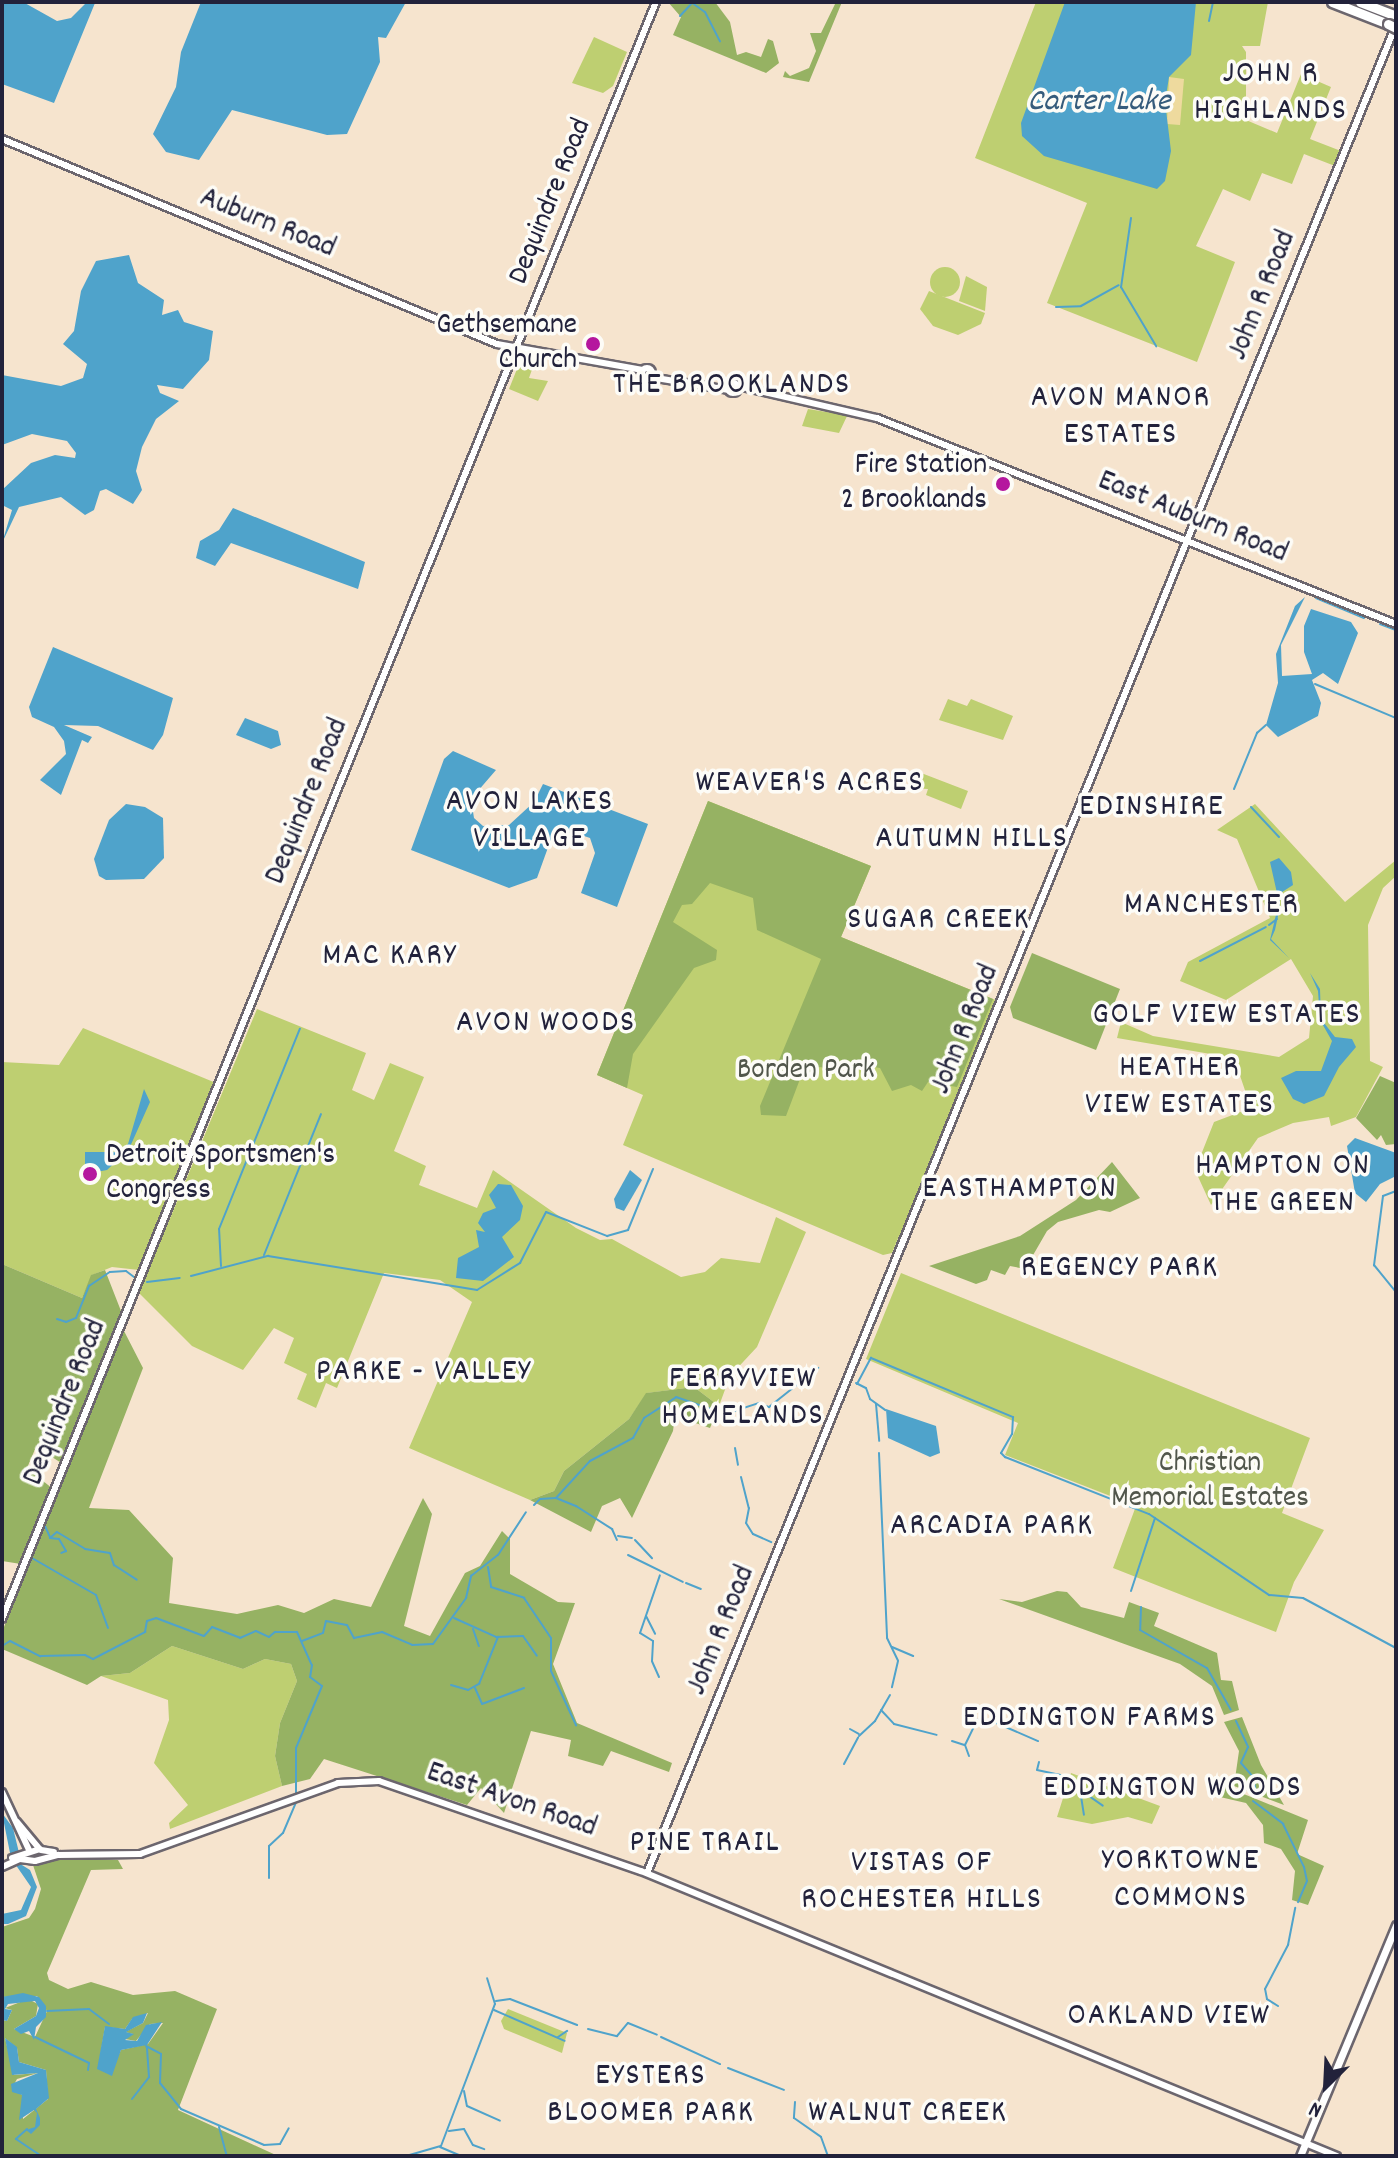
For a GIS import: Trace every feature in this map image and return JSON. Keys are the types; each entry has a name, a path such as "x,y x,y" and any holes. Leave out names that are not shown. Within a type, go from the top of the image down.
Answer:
{"highway":[{"path":"1332,2 1394,21"},
{"path":"1360,2 1394,21"}],"main road":[{"name":"Dequindre Road","path":"2,1619 656,2"},
{"name":"John R Road","path":"647,1873 1190,542 1394,21"},
{"name":"Auburn Road","path":"2,139 516,350"},
{"name":"East Auburn Road","path":"516,350 836,407 883,420 1396,624"},
{"name":"East Avon Road","path":"26,1855 39,1860 140,1854 338,1783 365,1779 394,1785 647,1873 1337,2156"},
{"path":"2,1792 26,1855 2,1866"},
{"path":"14,1820 40,1850 39,1860"},
{"name":"East Avon Road","path":"26,1855 40,1850 93,1855"},
{"path":"1300,2156 1396,1925"}],"green space":[{"path":"668,2 715,2 730,22 737,55 746,52 761,57 768,39 773,41 779,63 766,73 673,35 681,17"},
{"path":"836,2 842,2 809,82 783,77 785,71 790,76 809,68 816,51 810,33 821,33"},
{"path":"1036,2 1268,2 1260,46 1242,46 1246,52 1246,120 1277,133 1301,74 1331,87 1310,139 1341,151 1335,166 1304,154 1292,184 1262,173 1250,201 1223,189 1196,246 1235,262 1197,362 1047,303 1087,203 975,158"},
{"path":"594,37 627,52 613,86 603,93 572,83"},
{"path":"945,267 951,268 959,276 959,288 951,296 945,297 939,296 931,288 930,282 931,276 939,268"},
{"path":"966,276 987,287 985,311 959,301"},
{"path":"929,291 985,313 981,324 958,335 933,326 920,309"},
{"path":"521,359 535,361 529,378 548,381 538,401 509,389"},
{"path":"808,409 848,414 839,433 802,426"},
{"path":"948,699 967,706 971,699 1013,716 1003,740 939,720"},
{"path":"916,771 968,791 961,809 926,795 928,789 911,788"},
{"name":"Borden Park","path":"708,801 871,866 841,937 998,1001 904,1238 899,1236 892,1253 883,1255 623,1145 643,1095 597,1075"},
{"path":"708,801 871,866 841,937 993,999 957,1087 928,1082 922,1091 911,1085 892,1091 880,1068 844,1062 837,1068 816,1067 800,1079 786,1116 761,1115 760,1106 821,959 757,930 753,898 710,883 692,904 682,905 673,922 717,950 716,960 694,968 633,1054 627,1088 597,1075"},
{"path":"1255,804 1345,902 1396,860 1396,876 1383,888 1368,925 1370,1061 1383,1067 1356,1117 1331,1126 1329,1117 1293,1123 1258,1138 1211,1205 1195,1170 1214,1122 1251,1108 1234,1058 1117,1038 1121,1022 1153,1036 1279,1057 1309,1038 1313,996 1291,959 1226,1000 1180,981 1188,962 1270,918 1237,839 1217,830"},
{"path":"1032,953 1120,989 1096,1050 1013,1018 1010,1007"},
{"path":"257,1009 366,1053 352,1090 374,1100 390,1063 424,1077 394,1151 426,1166 419,1185 477,1208 493,1170 576,1228 600,1240 612,1239 681,1277 705,1272 721,1258 760,1263 776,1217 806,1232 757,1347 730,1376 719,1406 694,1387 647,1393 629,1419 564,1471 554,1491 530,1500 409,1448 472,1302 440,1280 384,1273 337,1388 326,1383 316,1408 297,1399 307,1374 284,1363 294,1338 274,1328 243,1370 192,1346 139,1293"},
{"name":"Detroit Sportsmen's Congress","path":"83,1028 216,1083 139,1270 112,1267 92,1275 82,1298 2,1264 2,1062 59,1065"},
{"path":"1380,1076 1396,1083 1396,1144 1386,1145 1381,1135 1377,1140 1356,1118"},
{"path":"1112,1162 1140,1198 1110,1212 1099,1210 1058,1222 1047,1231 1025,1269 1010,1266 1005,1275 991,1270 987,1280 976,1284 929,1266 1020,1236 1076,1200"},
{"path":"2,1264 82,1298 91,1275 105,1270 121,1311 63,1464 36,1447 27,1468 53,1489 21,1564 2,1561"},
{"name":"Christian Memorial Estates","path":"901,1273 1310,1438 1282,1513 1324,1530 1294,1582 1276,1632 1113,1568 1136,1506 1005,1455 1018,1423 866,1359"},
{"path":"123,1329 143,1368 89,1508 129,1510 173,1558 169,1603 237,1614 278,1605 304,1613 334,1599 371,1607 423,1498 432,1514 404,1626 430,1636 465,1573 480,1566 502,1531 510,1539 510,1574 558,1602 575,1603 553,1664 577,1723 672,1763 669,1772 611,1751 603,1766 568,1756 571,1740 531,1731 504,1813 481,1788 467,1805 324,1759 310,1779 282,1786 275,1756 280,1723 297,1681 291,1664 265,1659 243,1669 172,1646 130,1673 101,1676 87,1685 2,1649 2,1632"},
{"path":"694,1387 719,1406 710,1428 675,1416 673,1431 632,1518 620,1498 602,1506 591,1532 530,1500 554,1491 564,1471 629,1419 646,1393"},
{"path":"1057,1591 1067,1592 1081,1607 1124,1618 1129,1602 1159,1613 1154,1626 1217,1653 1221,1680 1232,1681 1239,1710 1224,1715 1212,1686 1180,1664 999,1599 1022,1602"},
{"path":"172,1646 243,1669 265,1659 291,1664 297,1681 280,1723 275,1756 282,1786 170,1829 169,1823 188,1805 154,1763 169,1720 168,1700 101,1676 130,1673"},
{"path":"1242,1717 1261,1765 1284,1805 1234,1786 1239,1751 1224,1722"},
{"path":"1071,1773 1160,1806 1152,1824 1128,1817 1092,1824 1057,1817"},
{"path":"1224,1786 1308,1820 1297,1854 1324,1866 1308,1905 1292,1900 1295,1871 1281,1849 1264,1843 1263,1825 1246,1803 1220,1797"},
{"path":"67,1858 118,1860 123,1869 91,1870 47,1973 49,1980 68,1989 91,1982 133,1995 175,1991 217,2009 178,2110 278,2156 2,2156 2,2020 7,2021 12,2010 5,2008 28,1999 38,2004 36,2016 14,2029 35,2037 47,2011 37,1996 2,1997 2,1927 29,1918 35,1909 41,1889 33,1865","holes":["148,2013 143,2023 125,2032 133,2034 125,2039 136,2041 150,2024 163,2023 148,2044 121,2050 114,2064 98,2069 105,2027 125,2029 132,2019","5,2038 17,2048 19,2062 46,2070 48,2099 23,2119 22,2095 12,2088 17,2079 38,2073 14,2075"]},
{"path":"508,2009 567,2033 562,2053 504,2029 501,2021"}],"sand":[{"path":"1169,77 1184,79 1180,125 1167,124"}],"water":[{"path":"2,2 23,2 57,21 71,18 87,2 95,3 54,103 2,84"},
{"path":"201,2 406,2 386,38 378,37 380,62 347,134 327,135 232,110 199,160 166,152 153,134 176,87 181,52"},
{"name":"Carter Lake","path":"1065,2 1196,2 1191,55 1169,77 1165,102 1171,151 1165,181 1157,189 1044,156 1022,136 1021,123"},
{"path":"129,255 138,283 164,300 162,315 178,310 184,322 213,331 209,360 183,389 157,385 160,393 179,401 156,419 142,447 136,471 142,490 133,504 106,489 100,491 94,510 85,515 61,497 19,507 2,543 12,510 2,505 2,490 31,463 55,455 75,458 76,453 67,441 32,434 2,445 2,375 61,386 83,378 87,364 63,344 74,331 81,291 96,261"},
{"path":"233,508 365,562 358,589 231,543 215,566 196,558 200,541 219,530"},
{"path":"1305,597 1281,645 1282,676 1312,674 1304,652 1304,626 1311,609 1351,622 1358,633 1338,684 1323,673 1312,680 1321,703 1318,716 1278,737 1266,725 1278,683 1276,654 1295,606"},
{"path":"53,647 173,698 163,735 153,750 98,726 64,725 92,737 88,743 82,740 61,795 40,780 66,754 64,741 54,727 32,717 29,707"},
{"path":"245,718 278,731 281,745 271,749 236,735"},
{"path":"453,751 496,770 471,799 474,818 483,826 509,825 534,802 543,784 648,824 617,907 581,893 595,853 590,838 572,832 550,842 537,878 509,888 411,850 444,759"},
{"path":"126,804 145,807 163,818 164,858 144,879 106,880 99,876 94,859 109,820"},
{"path":"1279,858 1291,872 1293,885 1279,894 1280,902 1278,916 1271,939 1289,958 1270,940 1279,902 1270,862"},
{"path":"1310,973 1320,989 1321,1019 1335,1037 1352,1039 1356,1047 1339,1067 1324,1096 1304,1104 1293,1099 1281,1078 1296,1071 1321,1071 1332,1041 1320,1020 1318,991"},
{"path":"144,1089 150,1102 129,1149 107,1170 85,1174 85,1152 117,1152 128,1144"},
{"path":"1355,1138 1396,1153 1396,1176 1380,1184 1366,1202 1355,1193 1347,1146"},
{"path":"630,1170 642,1180 624,1211 616,1208 614,1199"},
{"path":"498,1184 511,1185 523,1206 520,1220 502,1237 514,1257 483,1281 456,1278 458,1258 479,1247 476,1230 485,1232 478,1223 483,1213 496,1208 489,1195"},
{"path":"886,1409 936,1426 940,1453 930,1457 888,1438"},
{"path":"2,1813 13,1828 22,1865 30,1870 37,1887 26,1916 8,1924 2,1924 2,1914 21,1910 31,1887 11,1858"},
{"path":"23,1993 39,1997 46,2006 46,2017 36,2027 34,2040 29,2031 21,2034 14,2029 36,2016 39,2008 35,2001 8,2004 5,2009 12,2010 7,2021 2,2020 2,1997"},
{"path":"147,2013 143,2023 126,2032 134,2034 125,2040 137,2041 146,2025 162,2022 147,2045 121,2050 112,2076 97,2069 105,2026 125,2029 133,2017"},
{"path":"5,2038 17,2047 19,2062 46,2070 49,2098 36,2109 40,2118 40,2125 31,2134 26,2130 35,2127 37,2113 34,2110 19,2120 22,2095 12,2092 11,2084 38,2073 12,2075"}],"waterway":[{"path":"691,2 705,12 720,41"},
{"path":"1209,21 1213,2"},
{"path":"680,16 691,4"},
{"path":"1131,218 1121,287 1156,346"},
{"path":"1056,307 1081,306 1119,285"},
{"path":"1316,598 1364,618"},
{"path":"1380,624 1396,630"},
{"path":"1315,684 1396,718"},
{"path":"1234,789 1257,733 1266,725"},
{"path":"1251,807 1279,837"},
{"path":"1269,925 1277,919"},
{"path":"1200,961 1266,927"},
{"path":"221,1266 219,1229 300,1029"},
{"path":"264,1255 321,1114"},
{"path":"191,1276 268,1256 477,1290 520,1263 546,1212 607,1236 628,1230 653,1169"},
{"path":"1396,1191 1383,1196 1374,1265 1396,1292"},
{"path":"57,1319 66,1322 76,1318 89,1286 110,1272 126,1271 134,1277"},
{"path":"147,1282 180,1278"},
{"path":"857,1384 871,1358 1013,1417 1012,1434 1001,1453 1005,1457 1149,1514 1269,1595 1303,1598 1396,1648"},
{"path":"556,1498 590,1461 633,1438 644,1418 676,1397 725,1414 759,1403 769,1407 818,1368"},
{"path":"856,1383 866,1388 870,1399 885,1410"},
{"path":"876,1404 879,1441"},
{"path":"735,1448 738,1465"},
{"path":"879,1453 887,1638 898,1661 892,1687"},
{"path":"741,1477 749,1508 746,1523 753,1534 771,1542"},
{"path":"534,1505 540,1499 556,1498 576,1506 612,1529 617,1540"},
{"path":"302,1641 323,1633 326,1621 347,1625 354,1638 382,1632 412,1645 433,1644 466,1598 471,1576 498,1555 526,1512"},
{"path":"1131,1591 1155,1518"},
{"path":"45,1526 50,1537"},
{"path":"50,1538 57,1532 85,1549 110,1553 114,1565 137,1580"},
{"path":"618,1536 632,1538"},
{"path":"50,1538 59,1539 66,1551 61,1553"},
{"path":"635,1540 652,1558"},
{"path":"628,1555 683,1582"},
{"path":"9,1610 32,1557"},
{"path":"32,1558 96,1595 108,1628"},
{"path":"488,1567 491,1587 524,1598 551,1638 551,1671 576,1725"},
{"path":"659,1677 652,1661 653,1641 640,1633 660,1575"},
{"path":"686,1583 701,1589"},
{"path":"1141,1607 1140,1630 1207,1668 1231,1710"},
{"path":"646,1616 655,1634"},
{"path":"2,1646 10,1641 40,1656 85,1655 93,1659 145,1632 147,1621 156,1618 204,1636 212,1627 240,1638 256,1631 269,1637 275,1632 297,1632 312,1665 310,1677 322,1686 296,1748 296,1793"},
{"path":"454,1618 496,1637 523,1636 537,1656"},
{"path":"473,1629 479,1646"},
{"path":"451,1685 468,1690 479,1684 498,1637"},
{"path":"892,1647 913,1656"},
{"path":"475,1688 482,1704 524,1688"},
{"path":"859,1736 875,1721 890,1695"},
{"path":"881,1710 894,1724 937,1735"},
{"path":"969,1756 965,1745 977,1720 985,1719"},
{"path":"1236,1721 1248,1747 1241,1763 1253,1777 1256,1792"},
{"path":"994,1722 1038,1741"},
{"path":"850,1729 859,1734"},
{"path":"844,1764 858,1738"},
{"path":"952,1741 964,1745"},
{"path":"1039,1762 1037,1770 1060,1775 1073,1785"},
{"path":"1079,1789 1103,1806"},
{"path":"1080,1790 1084,1815"},
{"path":"1253,1801 1283,1824 1304,1867 1307,1881 1298,1902"},
{"path":"269,1878 269,1846 283,1833 296,1803"},
{"path":"1278,2006 1267,1999 1265,1989 1288,1945 1295,1908"},
{"path":"406,2156 441,2146 495,2004 487,1978"},
{"path":"496,2001 510,1999 577,2025"},
{"path":"47,2011 89,2009 109,2024"},
{"path":"494,2010 565,2041"},
{"path":"588,2029 617,2036 628,2023 657,2035"},
{"path":"558,2037 567,2031"},
{"path":"35,2037 89,2063 88,2070"},
{"path":"661,2037 720,2064"},
{"path":"146,2046 161,2054 160,2083 181,2109 264,2145 280,2144 289,2128"},
{"path":"132,2099 149,2077 147,2047"},
{"path":"728,2068 784,2090"},
{"path":"464,2091 467,2106 500,2121"},
{"path":"795,2102 794,2118 821,2137 828,2156"},
{"path":"219,2127 227,2156"},
{"path":"27,2129 16,2139 41,2156"},
{"path":"449,2131 464,2129 473,2145 484,2149"},
{"path":"440,2147 461,2156"}],"place":[{"name":"Gethsemane Church","path":"593,344"},
{"name":"Fire Station 2 Brooklands","path":"1003,484"},
{"name":"Detroit Sportsmen's Congress","path":"90,1174"}],"district":[{"name":"JOHN R HIGHLANDS","path":"1271,94"},
{"name":"THE BROOKLANDS","path":"732,386"},
{"name":"AVON MANOR ESTATES","path":"1121,418"},
{"name":"WEAVER'S ACRES","path":"810,784"},
{"name":"EDINSHIRE","path":"1152,808"},
{"name":"AVON LAKES VILLAGE","path":"530,822"},
{"name":"AUTUMN HILLS","path":"972,840"},
{"name":"MANCHESTER","path":"1212,906"},
{"name":"SUGAR CREEK","path":"939,921"},
{"name":"MAC KARY","path":"390,957"},
{"name":"GOLF VIEW ESTATES","path":"1227,1016"},
{"name":"AVON WOODS","path":"546,1024"},
{"name":"HEATHER VIEW ESTATES","path":"1180,1088"},
{"name":"HAMPTON ON THE GREEN","path":"1283,1186"},
{"name":"EASTHAMPTON","path":"1020,1190"},
{"name":"REGENCY PARK","path":"1120,1269"},
{"name":"PARKE - VALLEY","path":"424,1373"},
{"name":"FERRYVIEW HOMELANDS","path":"743,1400"},
{"name":"ARCADIA PARK","path":"992,1527"},
{"name":"EDDINGTON FARMS","path":"1090,1719"},
{"name":"EDDINGTON WOODS","path":"1173,1789"},
{"name":"PINE TRAIL","path":"705,1844"},
{"name":"YORKTOWNE COMMONS","path":"1181,1882"},
{"name":"VISTAS OF ROCHESTER HILLS","path":"922,1884"},
{"name":"OAKLAND VIEW","path":"1169,2017"},
{"name":"EYSTERS BLOOMER PARK","path":"651,2096"},
{"name":"WALNUT CREEK","path":"908,2114"}]}
